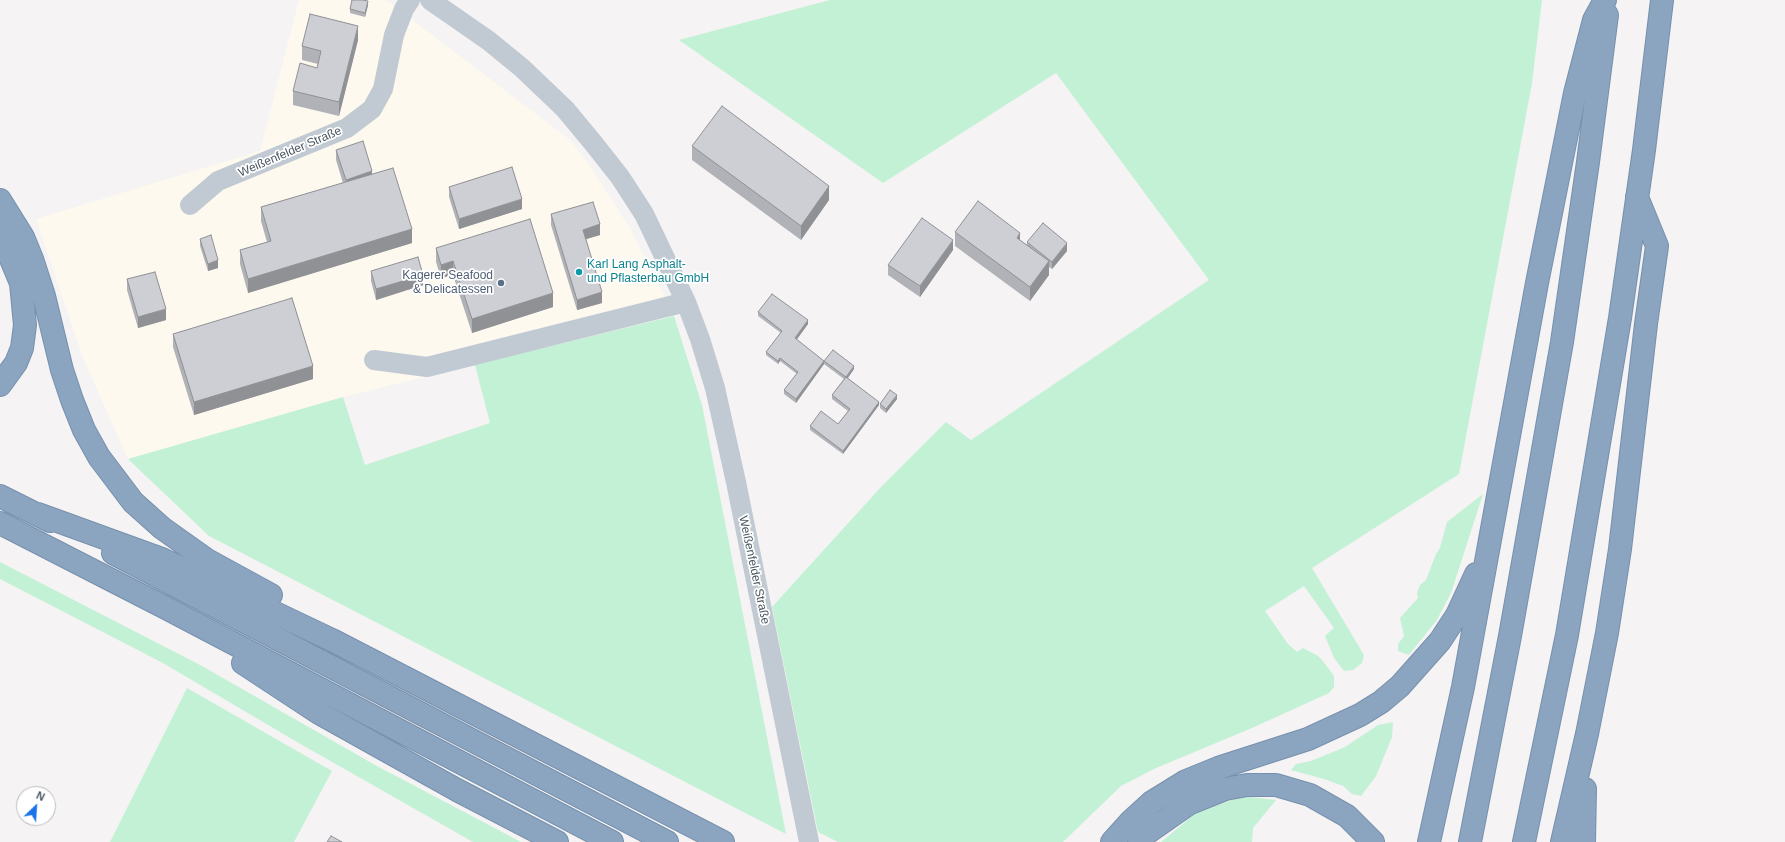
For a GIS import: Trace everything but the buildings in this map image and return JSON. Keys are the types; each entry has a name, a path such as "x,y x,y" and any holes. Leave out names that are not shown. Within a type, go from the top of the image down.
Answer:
{"highway":[{"path":"1429,842 1463,687 1537,283 1575,93 1594,20 1605,0"},
{"path":"1470,842 1510,636 1561,350 1588,162 1609,0"},
{"path":"1524,842 1567,635 1620,318 1662,0"},
{"path":"1562,842 1587,734 1607,632 1620,549 1646,324 1657,246 1637,197"},
{"path":"0,200 23,237 32,259 44,296 62,370 84,430 99,457 133,502 162,528 207,560 360,641 384,668"},
{"path":"0,233 21,282 25,325 22,348 16,363 0,385"},
{"path":"0,496 38,514 667,842"},
{"path":"38,514 162,559 332,640 723,842"},
{"path":"0,523 166,608 612,842"},
{"path":"1112,842 1130,822 1152,802 1186,781 1218,768 1308,739 1360,715 1380,702 1400,686 1448,630 1472,582 1491,536"},
{"path":"166,608 202,640 256,671 320,713 457,790 557,842"},
{"path":"1584,842 1583,826 1587,734"},
{"path":"1139,842 1147,833 1190,803 1225,789 1261,785 1276,785 1310,795 1347,816 1373,842"}],"street":[{"name":"Weißenfelder Straße","path":"190,205 218,181 347,128 372,109 383,89 394,35 404,9 410,0"},
{"name":"Weißenfelder Straße","path":"430,0 489,41 522,68 565,109 620,177 644,214 686,302 700,339 714,388 766,627 809,842"},
{"path":"374,360 427,367 686,302"}],"shaded area":[{"path":"299,0 386,0 569,139 588,163 631,230 674,316 343,397 128,459 83,358 36,219 260,151"}],"green space":[{"path":"830,0 1542,0 1532,83 1459,474 1312,568 1364,655 1362,663 1353,670 1344,671 1334,658 1325,636 1334,628 1304,586 1265,611 1288,644 1297,652 1303,648 1318,656 1322,660 1334,676 1334,687 1329,693 1252,728 1156,768 1121,786 1063,842 838,842 818,832 772,607 881,487 946,422 971,440 1209,280 1056,73 883,183 679,40"},
{"path":"674,316 702,405 786,834 209,536 128,459 343,397 365,465 490,423 475,365"},
{"path":"1483,494 1451,593 1437,620 1409,655 1398,651 1398,644 1404,636 1400,618 1418,598 1417,593 1420,585 1426,580 1436,554 1440,548 1447,522"},
{"path":"0,562 202,666 375,765 521,842 473,842 297,742 163,663 0,579"},
{"path":"187,688 332,771 294,842 110,842"},
{"path":"1393,722 1392,737 1376,776 1361,796 1352,794 1343,786 1291,770 1296,764 1311,761 1345,747 1378,725"},
{"path":"1242,796 1276,800 1253,828 1252,842 1161,842 1196,813"}],"place":[{"name":"Karl Lang Asphalt- und Pflasterbau GmbH","path":"579,272"},
{"name":"Kagerer Seafood & Delicatessen","path":"501,283"}]}
